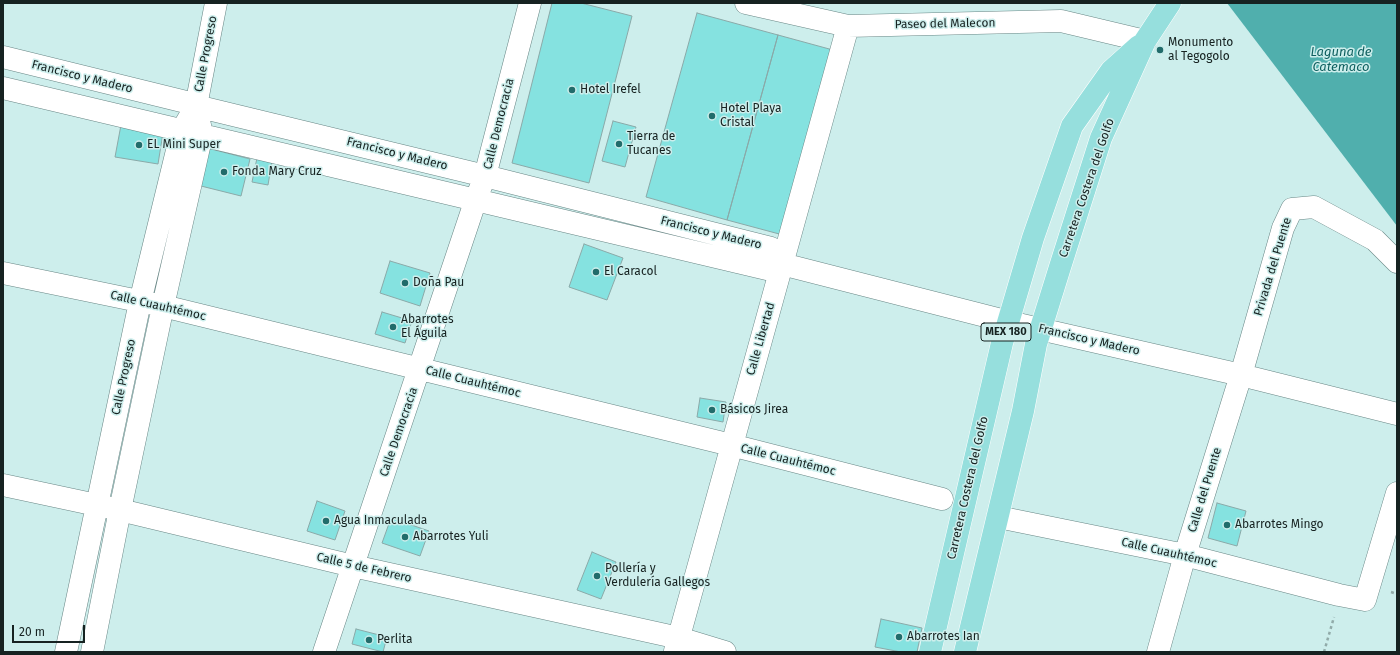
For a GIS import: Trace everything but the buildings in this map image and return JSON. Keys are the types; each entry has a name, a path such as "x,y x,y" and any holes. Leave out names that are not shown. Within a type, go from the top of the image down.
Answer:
{"main road":[{"path":"1145,41 1170,3"},
{"name":"Carretera Costera del Golfo","path":"930,652 1002,343 1033,238 1072,126 1111,71 1145,41"},
{"name":"Carretera Costera del Golfo","path":"965,652 1023,411 1036,344 1101,138 1145,41"}],"street":[{"name":"Calle Progreso","path":"92,652 163,306 196,106 216,3"},
{"name":"Calle Democracia","path":"324,652 485,176 530,3"},
{"name":"Paseo del Malecon","path":"746,3 848,26 1061,21 1145,41"},
{"name":"Calle Libertad","path":"677,645 731,445 848,26"},
{"name":"Francisco y Madero","path":"3,57 771,248 782,264"},
{"name":"Francisco y Madero","path":"3,88 767,269 782,264 1009,322 1241,374 1397,414"},
{"name":"Calle Progreso","path":"66,652 140,302 192,132"},
{"name":"Privada del Puente","path":"1241,374 1283,228 1292,209 1314,207 1375,240 1397,262"},
{"name":"Calle Cuauhtémoc","path":"3,273 163,306 731,445 942,499"},
{"name":"Calle del Puente","path":"1158,652 1185,554 1241,374"},
{"name":"Calle 5 de Febrero","path":"3,485 120,510 677,645 725,652"},
{"name":"Calle Cuauhtémoc","path":"998,517 1185,554 1340,595 1365,600 1397,493"}],"path":[{"path":"1324,652 1340,595"}],"water":[{"name":"Laguna de Catemaco","path":"1227,3 1397,3 1397,226"}],"place":[{"name":"Monumento al Tegogolo","path":"1160,50"},
{"name":"Hotel Irefel","path":"572,90"},
{"name":"Hotel Playa Cristal","path":"712,116"},
{"name":"Tierra de Tucanes","path":"619,144"},
{"name":"EL Mini Super","path":"139,145"},
{"name":"Fonda Mary Cruz","path":"224,172"},
{"name":"El Caracol","path":"596,272"},
{"name":"Doña Pau","path":"405,283"},
{"name":"Abarrotes El Águila","path":"393,327"},
{"name":"Básicos Jirea","path":"712,410"},
{"name":"Agua Inmaculada","path":"326,521"},
{"name":"Abarrotes Mingo","path":"1227,525"},
{"name":"Abarrotes Yuli","path":"405,537"},
{"name":"Pollería y Verdulería Gallegos","path":"597,576"},
{"name":"Abarrotes Ian","path":"899,637"},
{"name":"Perlita","path":"369,640"}]}
